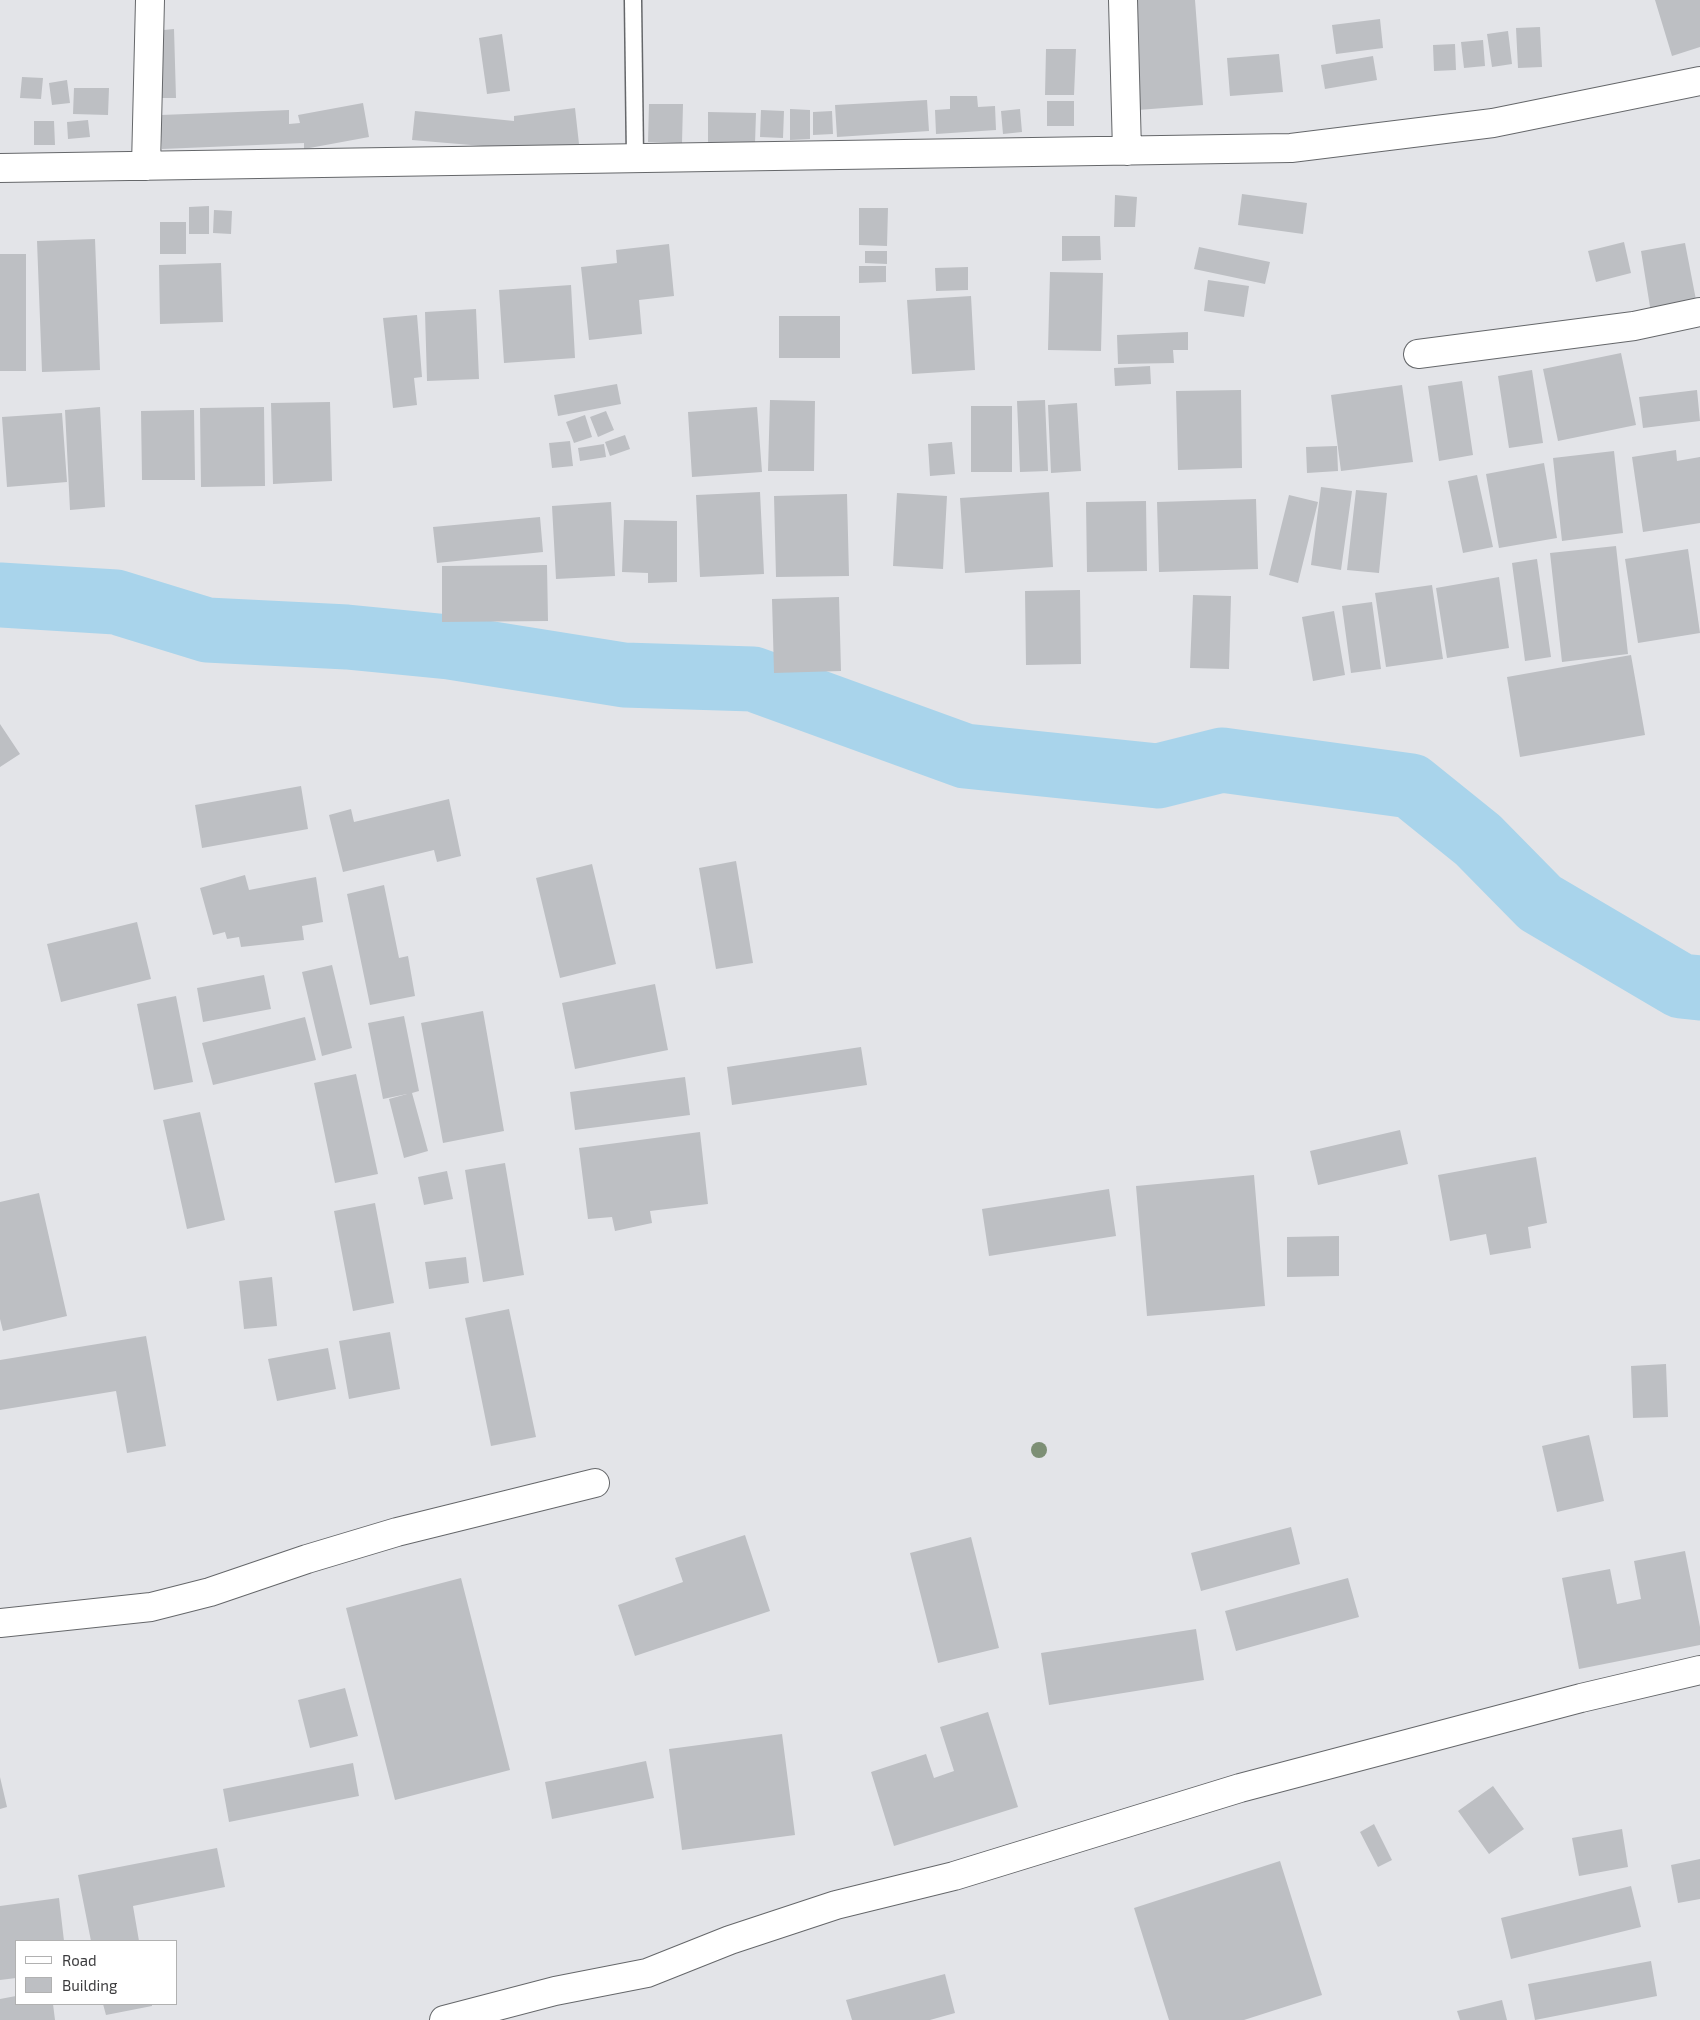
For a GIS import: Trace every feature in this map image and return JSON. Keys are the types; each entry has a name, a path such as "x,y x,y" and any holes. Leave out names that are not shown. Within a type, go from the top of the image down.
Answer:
{"street":[{"path":"146,166 150,0"},
{"path":"1123,0 1127,151"},
{"path":"0,168 1290,148 1493,122 1700,81"},
{"path":"1418,354 1634,326 1700,312"},
{"path":"0,1623 150,1607 210,1592 306,1559 397,1532 595,1483"},
{"path":"444,2020 555,1991 647,1973 730,1940 836,1905 980,1868 1240,1788 1581,1698 1700,1670"}],"lane":[{"path":"634,0 635,158"}],"building":[{"path":"1130,0 1195,0 1203,105 1138,110"},
{"path":"1655,0 1700,0 1700,47 1672,56"},
{"path":"1380,19 1383,48 1336,54 1332,25"},
{"path":"1540,27 1542,67 1518,68 1516,28"},
{"path":"174,29 176,98 155,98 153,31"},
{"path":"1508,31 1512,64 1492,67 1487,34"},
{"path":"502,34 510,91 487,94 479,38"},
{"path":"1483,40 1485,66 1464,68 1461,42"},
{"path":"1455,44 1456,70 1434,71 1433,45"},
{"path":"1046,49 1076,49 1074,95 1045,95"},
{"path":"1279,54 1283,92 1230,96 1227,58"},
{"path":"1373,56 1377,80 1325,89 1321,65"},
{"path":"22,77 43,78 41,99 20,98"},
{"path":"67,80 70,103 52,105 49,83"},
{"path":"74,88 109,88 108,115 73,114"},
{"path":"950,96 977,96 978,107 995,106 996,130 936,134 935,110 950,109"},
{"path":"927,100 929,131 837,137 835,105"},
{"path":"1047,101 1074,101 1074,126 1047,126"},
{"path":"363,103 369,137 304,149 304,143 162,149 161,115 289,110 289,124 300,123 298,115"},
{"path":"649,104 683,104 682,143 648,142"},
{"path":"575,108 579,144 518,152 518,149 412,140 415,111 514,121 514,116"},
{"path":"790,109 810,110 810,139 790,140"},
{"path":"1020,109 1022,132 1003,134 1001,111"},
{"path":"761,110 784,111 783,138 760,137"},
{"path":"832,111 833,134 813,135 813,112"},
{"path":"708,112 756,113 755,144 708,143"},
{"path":"88,120 90,137 68,139 67,122"},
{"path":"34,121 54,121 55,145 34,145"},
{"path":"1242,194 1307,203 1303,234 1238,225"},
{"path":"1115,195 1137,197 1135,227 1114,227"},
{"path":"209,206 209,234 189,234 189,207"},
{"path":"859,208 888,208 887,246 859,245"},
{"path":"214,210 232,211 231,234 213,233"},
{"path":"160,222 186,222 186,254 160,254"},
{"path":"1062,236 1100,236 1101,260 1062,261"},
{"path":"95,239 100,370 42,372 37,241"},
{"path":"1624,242 1631,273 1596,282 1588,251"},
{"path":"1685,243 1697,305 1651,313 1641,251"},
{"path":"669,244 674,296 639,300 642,334 589,340 581,267 617,263 616,250"},
{"path":"1199,247 1270,262 1265,284 1194,269"},
{"path":"865,251 887,251 887,264 865,263"},
{"path":"0,254 26,254 26,371 0,371"},
{"path":"221,263 223,322 160,324 159,265"},
{"path":"859,266 886,266 886,282 859,283"},
{"path":"968,267 968,290 936,291 935,268"},
{"path":"1050,272 1103,273 1101,351 1048,350"},
{"path":"1208,280 1249,286 1244,317 1204,311"},
{"path":"571,285 575,358 504,363 499,290"},
{"path":"971,296 975,370 912,374 907,300"},
{"path":"476,309 479,379 427,381 425,312"},
{"path":"417,315 422,377 414,378 417,405 393,408 383,318"},
{"path":"779,316 840,316 840,358 779,358"},
{"path":"1188,332 1188,350 1173,350 1174,363 1118,364 1117,335"},
{"path":"1621,353 1636,425 1558,441 1543,369"},
{"path":"1150,366 1151,384 1115,386 1114,368"},
{"path":"1532,370 1543,443 1509,448 1498,376"},
{"path":"1462,381 1473,455 1439,461 1428,386"},
{"path":"617,384 621,404 558,416 554,395"},
{"path":"1402,385 1413,462 1341,471 1331,395"},
{"path":"1241,390 1242,468 1178,470 1176,391"},
{"path":"1697,390 1700,421 1643,428 1639,397"},
{"path":"770,400 815,401 814,471 768,471"},
{"path":"1045,400 1048,471 1020,472 1017,401"},
{"path":"330,402 332,481 273,484 271,403"},
{"path":"1077,403 1081,471 1051,473 1048,405"},
{"path":"971,406 1012,406 1012,472 971,472"},
{"path":"100,407 105,507 70,510 65,410"},
{"path":"264,407 265,486 201,487 200,408"},
{"path":"757,407 762,472 692,477 688,412"},
{"path":"194,410 195,480 142,480 141,411"},
{"path":"606,411 614,430 598,437 590,417"},
{"path":"62,413 67,482 7,487 2,417"},
{"path":"585,415 592,437 574,443 566,422"},
{"path":"625,435 630,449 610,456 605,442"},
{"path":"570,441 573,466 552,468 549,443"},
{"path":"952,442 955,474 930,476 928,444"},
{"path":"604,444 606,457 580,461 578,448"},
{"path":"1337,446 1338,471 1307,473 1306,447"},
{"path":"1676,450 1677,461 1700,457 1700,523 1643,532 1632,457"},
{"path":"1614,451 1623,533 1562,541 1553,458"},
{"path":"1544,463 1557,538 1499,548 1486,474"},
{"path":"1477,475 1493,547 1463,553 1448,481"},
{"path":"1321,487 1352,491 1341,570 1311,565"},
{"path":"1356,490 1387,493 1379,573 1347,570"},
{"path":"760,492 764,574 700,577 696,495"},
{"path":"1049,492 1053,567 965,573 960,498"},
{"path":"897,493 947,496 943,569 893,566"},
{"path":"847,494 849,576 776,577 774,496"},
{"path":"1289,495 1318,502 1298,583 1269,575"},
{"path":"1256,499 1258,569 1159,572 1157,502"},
{"path":"1146,501 1147,571 1087,572 1086,502"},
{"path":"611,502 615,576 556,579 552,506"},
{"path":"540,517 543,552 437,563 433,527"},
{"path":"624,520 677,521 677,582 648,583 648,573 622,572"},
{"path":"1616,546 1628,654 1562,662 1550,553"},
{"path":"1688,549 1700,633 1638,643 1625,559"},
{"path":"1537,559 1551,657 1525,661 1512,563"},
{"path":"547,565 548,621 442,622 442,566"},
{"path":"1499,577 1509,648 1447,658 1436,588"},
{"path":"1432,585 1443,659 1386,667 1375,593"},
{"path":"1080,590 1081,664 1026,665 1025,591"},
{"path":"1193,595 1231,596 1229,669 1190,668"},
{"path":"839,597 841,671 774,673 772,599"},
{"path":"1372,602 1381,669 1351,673 1342,606"},
{"path":"1334,611 1345,675 1313,681 1302,617"},
{"path":"1631,655 1645,735 1520,757 1507,677"},
{"path":"0,724 20,754 0,767"},
{"path":"301,786 308,829 202,848 195,805"},
{"path":"449,799 461,856 437,862 434,850 343,872 329,815 351,809 354,822"},
{"path":"736,861 753,963 716,969 699,868"},
{"path":"592,864 616,964 560,978 536,878"},
{"path":"245,875 249,890 316,877 323,922 302,926 304,940 241,947 239,937 227,939 225,932 213,935 200,888"},
{"path":"384,885 399,958 408,956 415,996 370,1005 347,894"},
{"path":"137,922 151,979 61,1002 47,944"},
{"path":"332,965 352,1048 322,1056 302,972"},
{"path":"264,975 271,1009 203,1022 197,988"},
{"path":"655,984 668,1050 575,1069 562,1003"},
{"path":"176,996 193,1082 154,1090 137,1004"},
{"path":"483,1011 504,1131 443,1143 421,1023"},
{"path":"404,1016 419,1091 412,1093 428,1151 404,1158 389,1099 407,1094 383,1099 368,1023"},
{"path":"305,1017 316,1060 213,1085 202,1043"},
{"path":"861,1047 867,1085 732,1105 727,1067"},
{"path":"356,1074 378,1174 335,1183 314,1083"},
{"path":"685,1077 690,1115 575,1130 570,1092"},
{"path":"200,1112 225,1220 187,1229 163,1120"},
{"path":"1400,1130 1408,1164 1318,1185 1310,1151"},
{"path":"700,1132 708,1204 650,1211 652,1223 615,1231 612,1217 588,1219 579,1148"},
{"path":"1536,1157 1547,1223 1528,1227 1531,1248 1490,1255 1486,1234 1450,1241 1438,1175"},
{"path":"505,1163 524,1275 483,1282 465,1170"},
{"path":"447,1171 453,1199 424,1205 418,1177"},
{"path":"1254,1175 1265,1306 1147,1316 1136,1186"},
{"path":"1109,1189 1116,1236 989,1256 982,1209"},
{"path":"39,1193 67,1316 3,1331 0,1319 0,1202"},
{"path":"375,1203 394,1303 353,1311 334,1211"},
{"path":"1339,1236 1339,1276 1287,1277 1287,1237"},
{"path":"466,1257 469,1283 429,1289 425,1262"},
{"path":"272,1277 277,1326 244,1329 239,1281"},
{"path":"509,1309 536,1437 491,1446 465,1318"},
{"path":"390,1332 400,1389 349,1399 339,1341"},
{"path":"146,1336 166,1446 127,1453 116,1391 0,1410 0,1360"},
{"path":"328,1348 336,1389 277,1401 268,1359"},
{"path":"1666,1364 1668,1417 1633,1418 1631,1366"},
{"path":"1589,1435 1604,1501 1557,1512 1542,1446"},
{"path":"1291,1527 1300,1564 1201,1591 1191,1553"},
{"path":"745,1535 770,1611 635,1656 618,1605 683,1582 675,1558"},
{"path":"971,1537 999,1648 938,1663 910,1553"},
{"path":"1685,1551 1700,1627 1700,1645 1579,1669 1562,1578 1610,1569 1617,1604 1641,1599 1634,1561"},
{"path":"461,1578 510,1770 395,1800 346,1608"},
{"path":"1348,1578 1359,1617 1236,1651 1225,1611"},
{"path":"1196,1629 1204,1680 1049,1705 1041,1653"},
{"path":"345,1688 358,1736 310,1748 298,1700"},
{"path":"988,1712 1018,1807 894,1846 871,1772 926,1754 934,1778 954,1771 940,1727"},
{"path":"782,1734 795,1835 682,1850 669,1749"},
{"path":"646,1761 654,1798 552,1819 545,1782"},
{"path":"353,1763 359,1796 229,1822 223,1789"},
{"path":"0,1777 7,1807 0,1809"},
{"path":"1493,1786 1524,1829 1489,1854 1458,1811"},
{"path":"1374,1824 1392,1860 1378,1867 1360,1832"},
{"path":"1622,1829 1628,1867 1579,1876 1572,1838"},
{"path":"217,1848 225,1887 133,1906 139,1940 91,1940 78,1875"},
{"path":"1700,1859 1700,1899 1678,1903 1671,1865"},
{"path":"1280,1861 1322,1995 1244,2020 1169,2020 1134,1908"},
{"path":"1631,1886 1641,1927 1511,1959 1501,1918"},
{"path":"59,1898 64,1940 15,1940 15,1978 0,1980 0,1906"},
{"path":"1651,1961 1657,1996 1535,2020 1528,1984"},
{"path":"945,1974 955,2013 930,2020 852,2020 846,2000"},
{"path":"15,1996 15,2005 53,2005 55,2020 0,2020 0,1999"},
{"path":"1502,2000 1507,2020 1460,2020 1457,2011"},
{"path":"103,2005 152,2005 152,2006 106,2015"}],"waterway":[{"path":"0,595 116,602 207,630 347,637 449,647 624,675 753,679 965,756 1158,776 1222,760 1411,786 1478,840 1540,903 1681,986 1700,988"}]}
